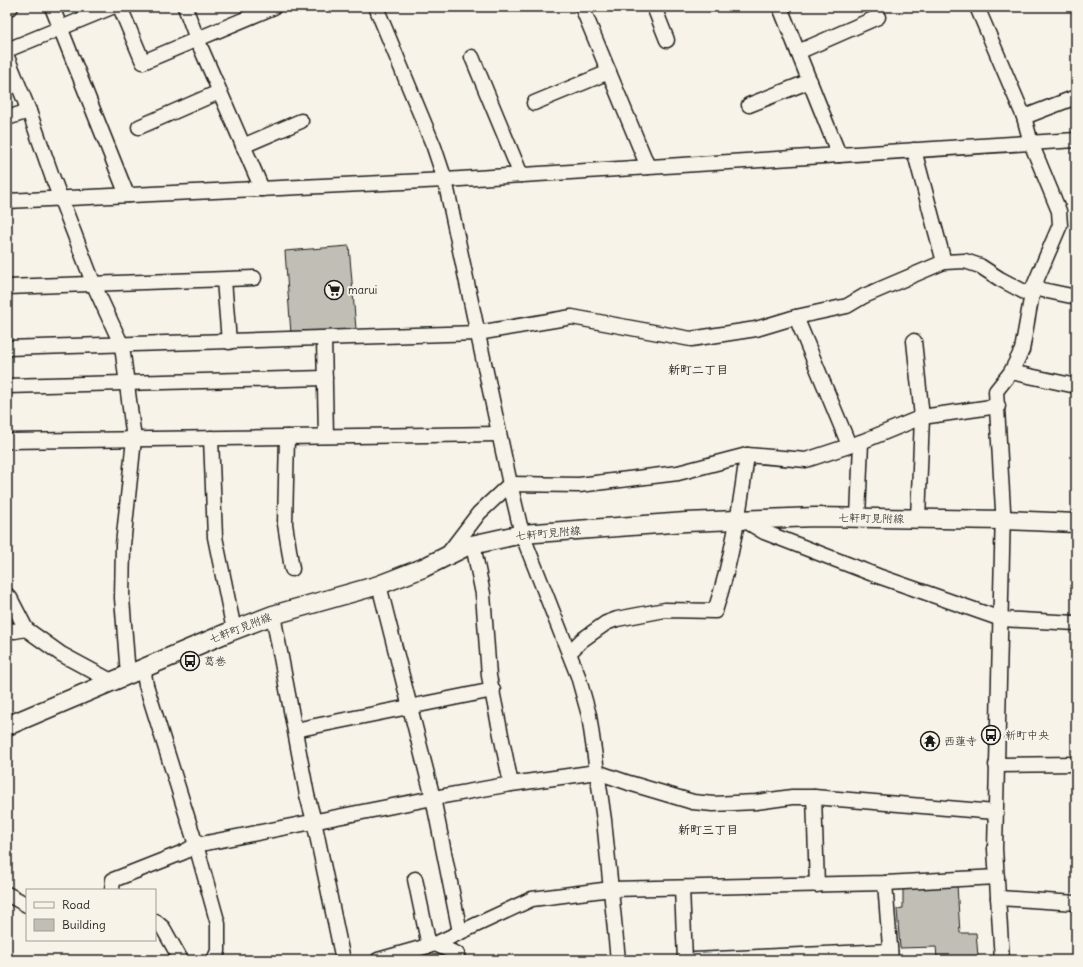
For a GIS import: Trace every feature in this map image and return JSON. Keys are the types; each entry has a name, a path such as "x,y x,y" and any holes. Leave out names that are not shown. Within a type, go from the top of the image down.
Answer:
{"main road":[{"name":"七軒町見附線","path":"7,726 273,615 379,585 423,568 467,546 522,534 686,522 815,517 1003,520 1076,523"}],"street":[{"path":"7,9 11,7"},
{"path":"52,7 128,195"},
{"path":"7,50 112,7"},
{"path":"120,7 143,62 274,7"},
{"path":"185,7 197,39 262,189"},
{"path":"376,7 434,148 445,180 499,434 522,534 578,676 589,715 604,820 618,960"},
{"path":"654,7 667,40"},
{"path":"780,7 839,155"},
{"path":"977,7 1024,117 1031,142 1059,211 1060,225 1033,292 1022,350 1012,372 996,391 1003,520 995,812 1002,960"},
{"path":"587,8 609,72 648,167"},
{"path":"798,52 878,17"},
{"path":"7,57 29,111 60,198 94,285 122,346 134,439 123,545 122,598 128,675"},
{"path":"472,57 521,175"},
{"path":"534,103 609,72"},
{"path":"749,105 810,81"},
{"path":"140,127 220,92"},
{"path":"1024,117 1076,97"},
{"path":"7,118 29,111"},
{"path":"243,146 301,121"},
{"path":"7,201 445,180 1076,140"},
{"path":"914,150 944,262"},
{"path":"7,348 122,346 478,333 572,318 691,338 756,329 846,306 864,296 944,262 965,261 980,266 1000,279 1033,292 1076,297"},
{"path":"7,287 254,278"},
{"path":"224,280 229,342"},
{"path":"796,318 855,444 858,518"},
{"path":"324,338 326,436"},
{"path":"914,341 922,417 918,519"},
{"path":"1012,372 1076,386"},
{"path":"7,386 325,378"},
{"path":"447,556 479,512 510,484 579,484 678,473 747,455 806,460 855,444 922,417 998,406"},
{"path":"7,441 499,434"},
{"path":"287,437 285,524 292,569"},
{"path":"211,438 215,537 234,630"},
{"path":"569,653 582,640 606,623 617,619 665,610 715,611 724,584 741,520 747,455"},
{"path":"741,520 770,535 1001,619 1076,623"},
{"path":"473,545 483,594 489,676 511,784"},
{"path":"379,585 433,798 460,932"},
{"path":"7,595 26,629 61,654 128,675 146,685 196,845 218,924 218,951 214,960"},
{"path":"273,615 307,795 314,821 343,960"},
{"path":"7,630 15,631 26,629"},
{"path":"295,730 410,708 493,690"},
{"path":"996,765 1076,764"},
{"path":"112,889 113,880 184,852 196,845 433,798 511,784 597,772 693,802 713,804 756,802 792,797 814,797 995,812"},
{"path":"814,797 817,885"},
{"path":"378,960 432,945 532,899 611,889 885,883 997,877"},
{"path":"415,879 432,945"},
{"path":"694,960 890,956 885,883"},
{"path":"682,888 685,960"},
{"path":"7,894 26,904"},
{"path":"998,898 1076,903"},
{"path":"156,922 163,928 181,960"},
{"path":"432,945 457,954 458,960"}],"building":[{"path":"349,246 356,329 291,334 285,251"},
{"path":"957,885 960,933 976,933 978,956 937,958 936,947 900,948 897,909 903,908 903,888"}],"place":[{"name":"marui","path":"334,290"},
{"name":"葛巻","path":"190,661"},
{"name":"新町中央","path":"991,735"},
{"name":"西蓮寺","path":"930,741"}],"district":[{"name":"新町二丁目","path":"698,369"},
{"name":"新町三丁目","path":"708,829"}]}
